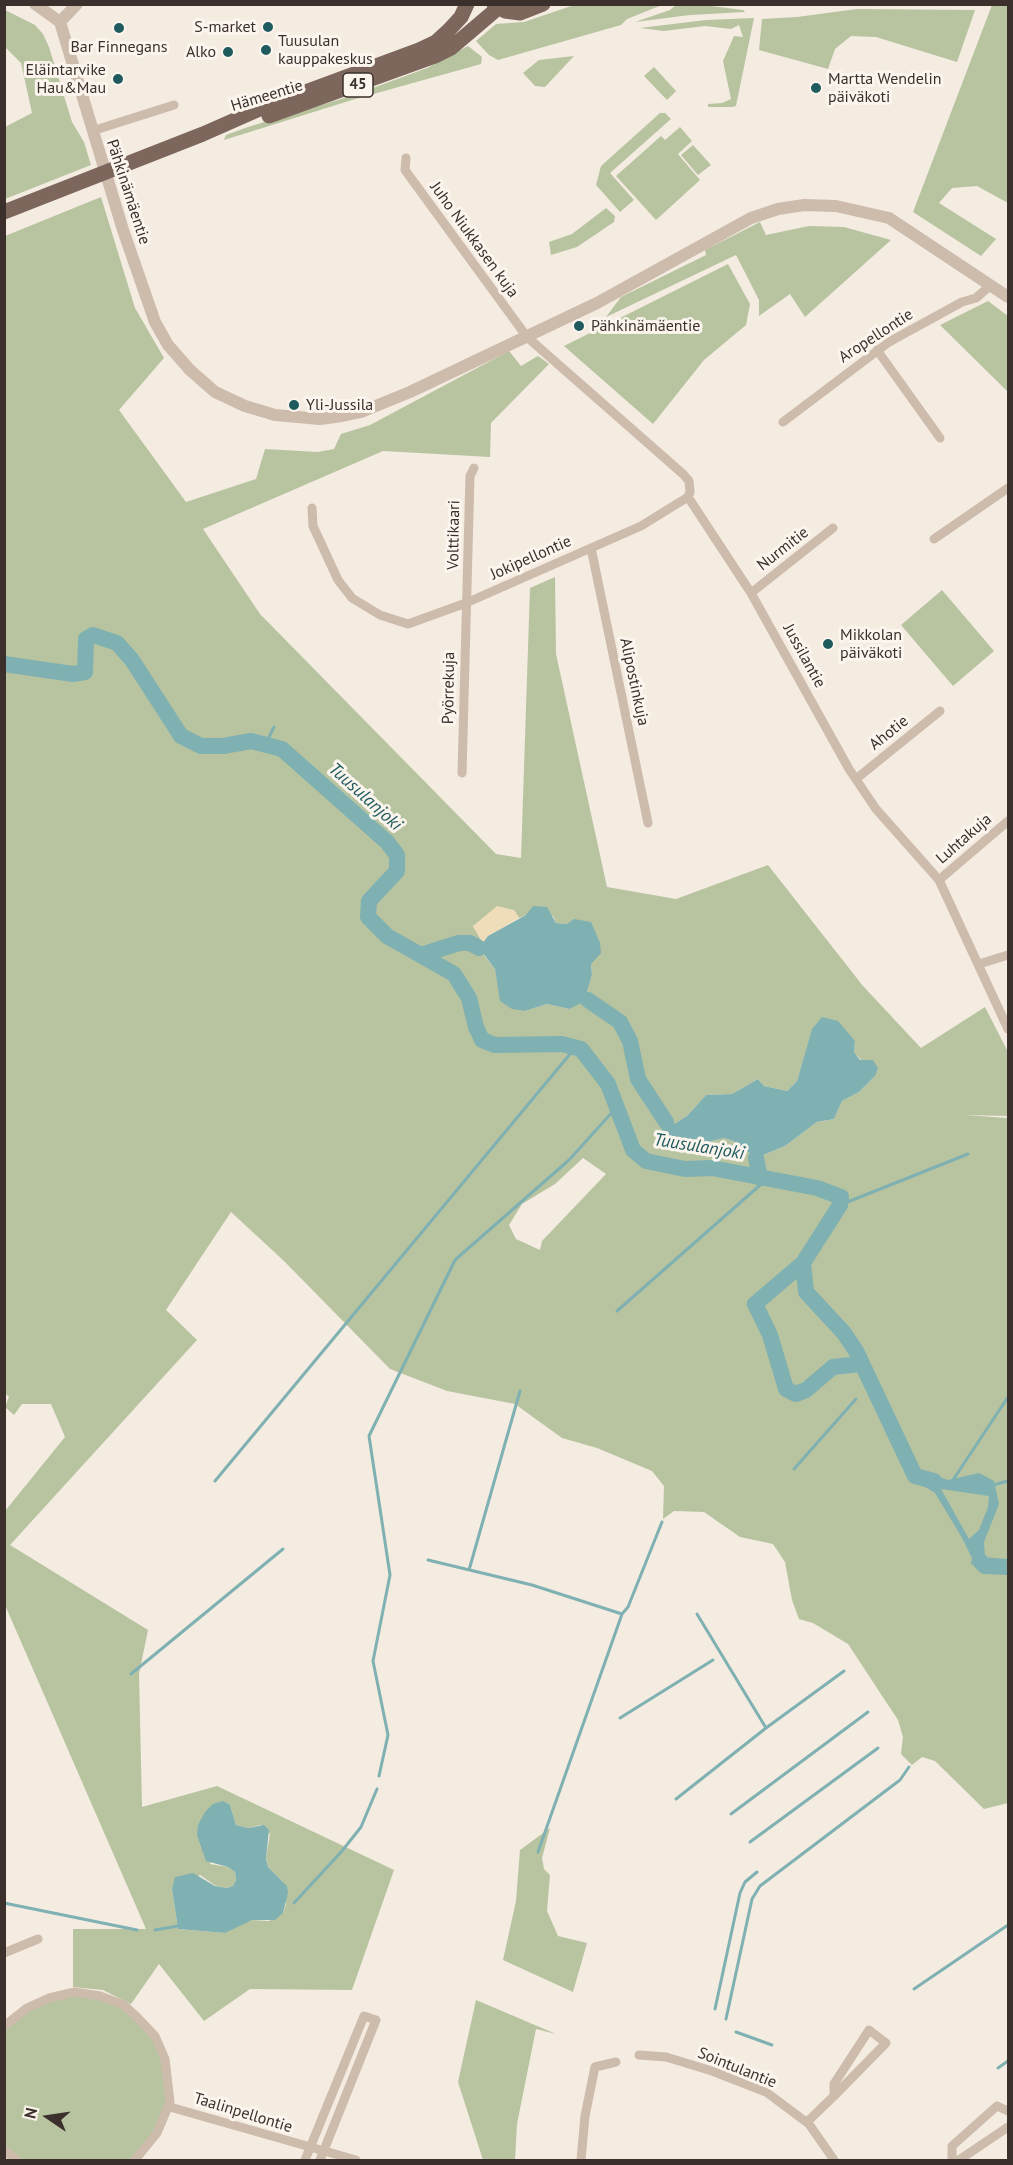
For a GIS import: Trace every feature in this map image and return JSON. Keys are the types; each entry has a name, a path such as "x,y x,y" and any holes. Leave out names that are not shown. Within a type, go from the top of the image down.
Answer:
{"main road":[{"name":"Hämeentie","path":"4,212 203,134 262,108 436,42 461,16 467,4"},
{"name":"45","path":"496,6 520,13 543,4"},
{"name":"Hämeentie","path":"203,134 272,115 435,56 451,48 496,6"}],"street":[{"path":"44,6 60,22 77,4"},
{"name":"Pähkinämäentie","path":"60,22 64,43 146,301 168,345 190,370 215,392 245,406 298,418 320,419 361,412 597,303 751,218 778,209 804,205 836,206 889,218 1008,297"},
{"path":"92,131 174,105"},
{"name":"Juho Niukkasen kuja","path":"406,158 405,170 527,337"},
{"name":"Aropellontie","path":"783,422 877,350 963,302 976,298 991,285"},
{"name":"Jussilantie","path":"527,337 689,481 688,497 752,593 856,779 876,809 939,880 1008,1029"},
{"path":"877,350 940,438"},
{"name":"Volttikaari","path":"466,603 470,476 474,468"},
{"path":"934,539 1008,489"},
{"name":"Jokipellontie","path":"312,508 313,526 338,580 352,598 380,615 408,624 466,603 641,526 688,497"},
{"name":"Nurmitie","path":"752,593 833,528"},
{"name":"Alipostinkuja","path":"591,548 648,823"},
{"name":"Pyörrekuja","path":"462,773 466,603"},
{"name":"Ahotie","path":"856,779 940,711"},
{"name":"Luhtakuja","path":"939,880 1008,821"},
{"path":"979,964 1008,955"},
{"path":"4,1953 38,1940"},
{"path":"4,2026 27,2008 49,1998 75,1992 100,1996 124,2005 154,2036 165,2059 170,2107 157,2133 135,2160"},
{"path":"305,2160 364,2016 376,2020 321,2156"},
{"path":"807,2122 834,2096 886,2043 869,2030 834,2084 834,2096"},
{"name":"Sointulantie","path":"639,2055 666,2057 712,2071 766,2092 807,2122 834,2160"},
{"path":"581,2160 585,2116 595,2067 616,2062"},
{"path":"952,2160 952,2146 997,2106 1008,2111"},
{"name":"Taalinpellontie","path":"170,2107 308,2148 321,2156 356,2160"},
{"path":"959,2160 1008,2127"},
{"path":"4,2150 16,2160"}],"green space":[{"path":"577,4 662,5 627,19 621,25 498,60 489,55 476,41 496,24 524,22"},
{"path":"676,5 703,5 745,12 690,15 635,22 670,10"},
{"path":"992,5 1008,5 1008,203 977,186 952,188 939,203 996,239 981,256 913,212"},
{"path":"857,9 975,10 957,62 876,37 851,36 835,49 828,69 759,50 762,19"},
{"path":"5,10 35,25 43,34 72,122 84,142 91,165 5,199 5,127 32,113 21,63 5,47"},
{"path":"754,18 736,106 732,107 708,107 708,104 722,103 731,99 723,61 734,36 743,37 739,25 731,29 705,26 664,31 640,28 706,20"},
{"path":"468,46 482,57 481,64 352,100 224,140 226,135 248,127 351,96 427,68"},
{"path":"574,56 545,87 535,86 523,73 539,60"},
{"path":"654,67 676,91 667,100 644,76"},
{"path":"660,113 665,113 671,119 610,173 634,200 620,212 596,185 601,166"},
{"path":"680,127 692,141 678,154 700,180 656,220 616,176 661,136 665,140"},
{"path":"693,145 711,165 698,175 681,155"},
{"path":"101,197 135,308 164,358 119,410 186,502 256,479 265,449 318,452 334,449 341,434 370,425 509,351 521,366 538,356 549,364 491,423 490,457 383,451 203,529 260,614 496,854 521,858 530,588 555,577 556,654 607,887 676,899 768,865 863,986 921,1048 985,1007 1008,1052 1008,1116 964,1115 1008,1118 1008,1803 984,1809 935,1761 922,1757 912,1765 901,1754 903,1737 898,1720 848,1644 813,1623 799,1619 792,1600 785,1562 773,1544 740,1537 704,1512 674,1511 663,1519 664,1486 652,1471 597,1448 562,1438 515,1404 447,1391 390,1369 284,1261 231,1212 166,1310 197,1340 10,1545 148,1630 139,1674 142,1807 217,1786 394,1870 352,1990 250,1989 204,2021 159,1964 131,2004 103,1990 73,1987 73,1929 146,1929 5,1605 5,1511 65,1437 51,1404 22,1404 14,1415 5,1407 9,1397 4,1392 5,236","holes":["514,910 519,918 526,915 553,916 556,923 567,924 591,964 592,975 587,992 569,1009 547,1004 525,1011 498,984 495,969 479,949 483,943 473,926","812,1030 855,1041 854,1052 875,1076 859,1092 842,1101 834,1119 817,1122 785,1146 756,1158 733,1141 724,1138 700,1144 673,1144 665,1122 674,1124 687,1116 706,1095 732,1094 758,1079 764,1086 787,1091 797,1081","583,1158 606,1174 542,1241 540,1250 516,1239 509,1225 522,1204 555,1184","230,1805 236,1825 248,1828 260,1825 270,1834 266,1857 268,1867 284,1883 286,1904 283,1913 269,1921 252,1920 243,1923 225,1933 178,1929 172,1889 200,1875 216,1886 227,1888 233,1886 236,1880 235,1872 228,1867 210,1864"]},
{"path":"606,208 615,216 614,222 577,247 551,255 549,242 572,234"},
{"path":"760,222 766,235 809,226 844,227 891,240 805,317 790,294 759,316 759,300 736,255 606,317 621,297 706,255 705,250"},
{"path":"728,264 750,304 746,325 704,360 653,424 564,346"},
{"path":"988,301 1008,316 1008,392 940,325"},
{"path":"942,590 994,651 953,686 901,625"},
{"path":"550,1828 542,1858 544,1869 550,1875 547,1911 558,1936 587,1943 573,1992 503,1960 516,1901 520,1850"},
{"path":"75,1992 100,1996 138,2018 165,2059 170,2107 135,2160 16,2160 4,2150 4,2026 27,2008"},
{"path":"476,2000 556,2034 536,2029 517,2124 515,2160 483,2160 458,2082"}],"sand":[{"path":"497,906 514,910 519,918 488,936 483,943 473,926"}],"water":[{"path":"533,906 547,907 556,923 567,924 574,919 591,922 600,943 601,953 591,964 592,975 587,992 588,1000 569,1009 547,1004 525,1011 512,1009 500,1001 495,969 479,948 488,936 526,915"},
{"path":"822,1017 838,1021 855,1041 854,1052 860,1060 873,1060 878,1068 875,1076 859,1092 842,1101 834,1119 817,1122 785,1146 756,1158 733,1141 724,1138 700,1144 673,1144 662,1140 661,1131 666,1122 674,1124 687,1116 706,1095 732,1094 758,1079 764,1086 787,1091 797,1081 812,1029"},
{"path":"917,1468 948,1480 979,1473 994,1481 999,1504 984,1542 985,1557 1001,1559 999,1573 971,1564 972,1558 961,1536 935,1493 911,1478","holes":["941,1489 989,1496 988,1507 979,1530 969,1539"]},
{"path":"223,1801 230,1805 236,1825 248,1828 264,1825 269,1830 266,1858 268,1867 287,1886 288,1893 283,1913 275,1920 252,1920 225,1933 178,1929 172,1889 175,1877 193,1873 215,1886 227,1888 233,1886 236,1880 235,1872 228,1867 206,1861 197,1835 198,1825 205,1812 213,1804"}],"waterway":[{"name":"Tuusulanjoki","path":"4,664 73,674 85,672 86,639 93,635 117,643 132,660 181,736 201,746 223,746 251,741 282,749 387,842 397,855 397,871 369,901 368,917 387,936 454,974 469,998 476,1027 482,1040 495,1045 562,1044 581,1049 608,1084 633,1150 646,1161 685,1169 712,1168 817,1188 841,1197 840,1205 803,1263 806,1292 844,1333 856,1351 915,1476 934,1481"},
{"path":"265,745 274,727"},
{"path":"421,955 459,943 470,943 479,948"},
{"path":"588,1000 620,1022 630,1041 638,1079 666,1122"},
{"path":"215,1481 575,1048"},
{"path":"379,1776 388,1735 373,1661 390,1575 369,1436 455,1260 569,1160 616,1108"},
{"path":"840,1205 968,1154"},
{"path":"756,1158 760,1178"},
{"path":"617,1311 767,1179"},
{"name":"Tuusulanjoki","path":"803,1263 755,1304 770,1335 786,1389 796,1394 806,1390 833,1367 860,1364"},
{"path":"469,1570 520,1391"},
{"path":"951,1483 1008,1397"},
{"path":"794,1469 856,1399"},
{"path":"993,1485 1008,1481"},
{"path":"622,1614 628,1607 662,1522"},
{"path":"131,1674 283,1549"},
{"name":"Tuusulanjoki","path":"1005,1567 1008,1559"},
{"path":"428,1560 532,1585 622,1614 538,1852"},
{"name":"Tuusulanjoki","path":"980,1561 985,1566 1008,1567"},
{"path":"697,1614 766,1728"},
{"path":"620,1718 713,1660"},
{"path":"676,1799 766,1728 844,1671"},
{"path":"731,1814 868,1712"},
{"path":"750,1842 878,1748"},
{"path":"726,2019 752,1899 760,1886 900,1780 909,1767"},
{"path":"294,1903 361,1827 377,1789"},
{"path":"715,2009 740,1893 745,1882 757,1872"},
{"path":"4,1903 137,1930"},
{"path":"914,1989 1008,1925"},
{"path":"155,1930 178,1926"},
{"path":"736,2032 772,2045"},
{"path":"998,2068 1008,2061"}],"place":[{"name":"S-market","path":"268,27"},
{"name":"Bar Finnegans","path":"119,28"},
{"name":"Tuusulan kauppakeskus","path":"266,50"},
{"name":"Alko","path":"228,52"},
{"name":"Eläintarvike Hau&Mau","path":"118,79"},
{"name":"Martta Wendelin päiväkoti","path":"816,88"},
{"name":"Pähkinämäentie","path":"579,326"},
{"name":"Yli-Jussila","path":"294,405"},
{"name":"Mikkolan päiväkoti","path":"828,644"}]}
